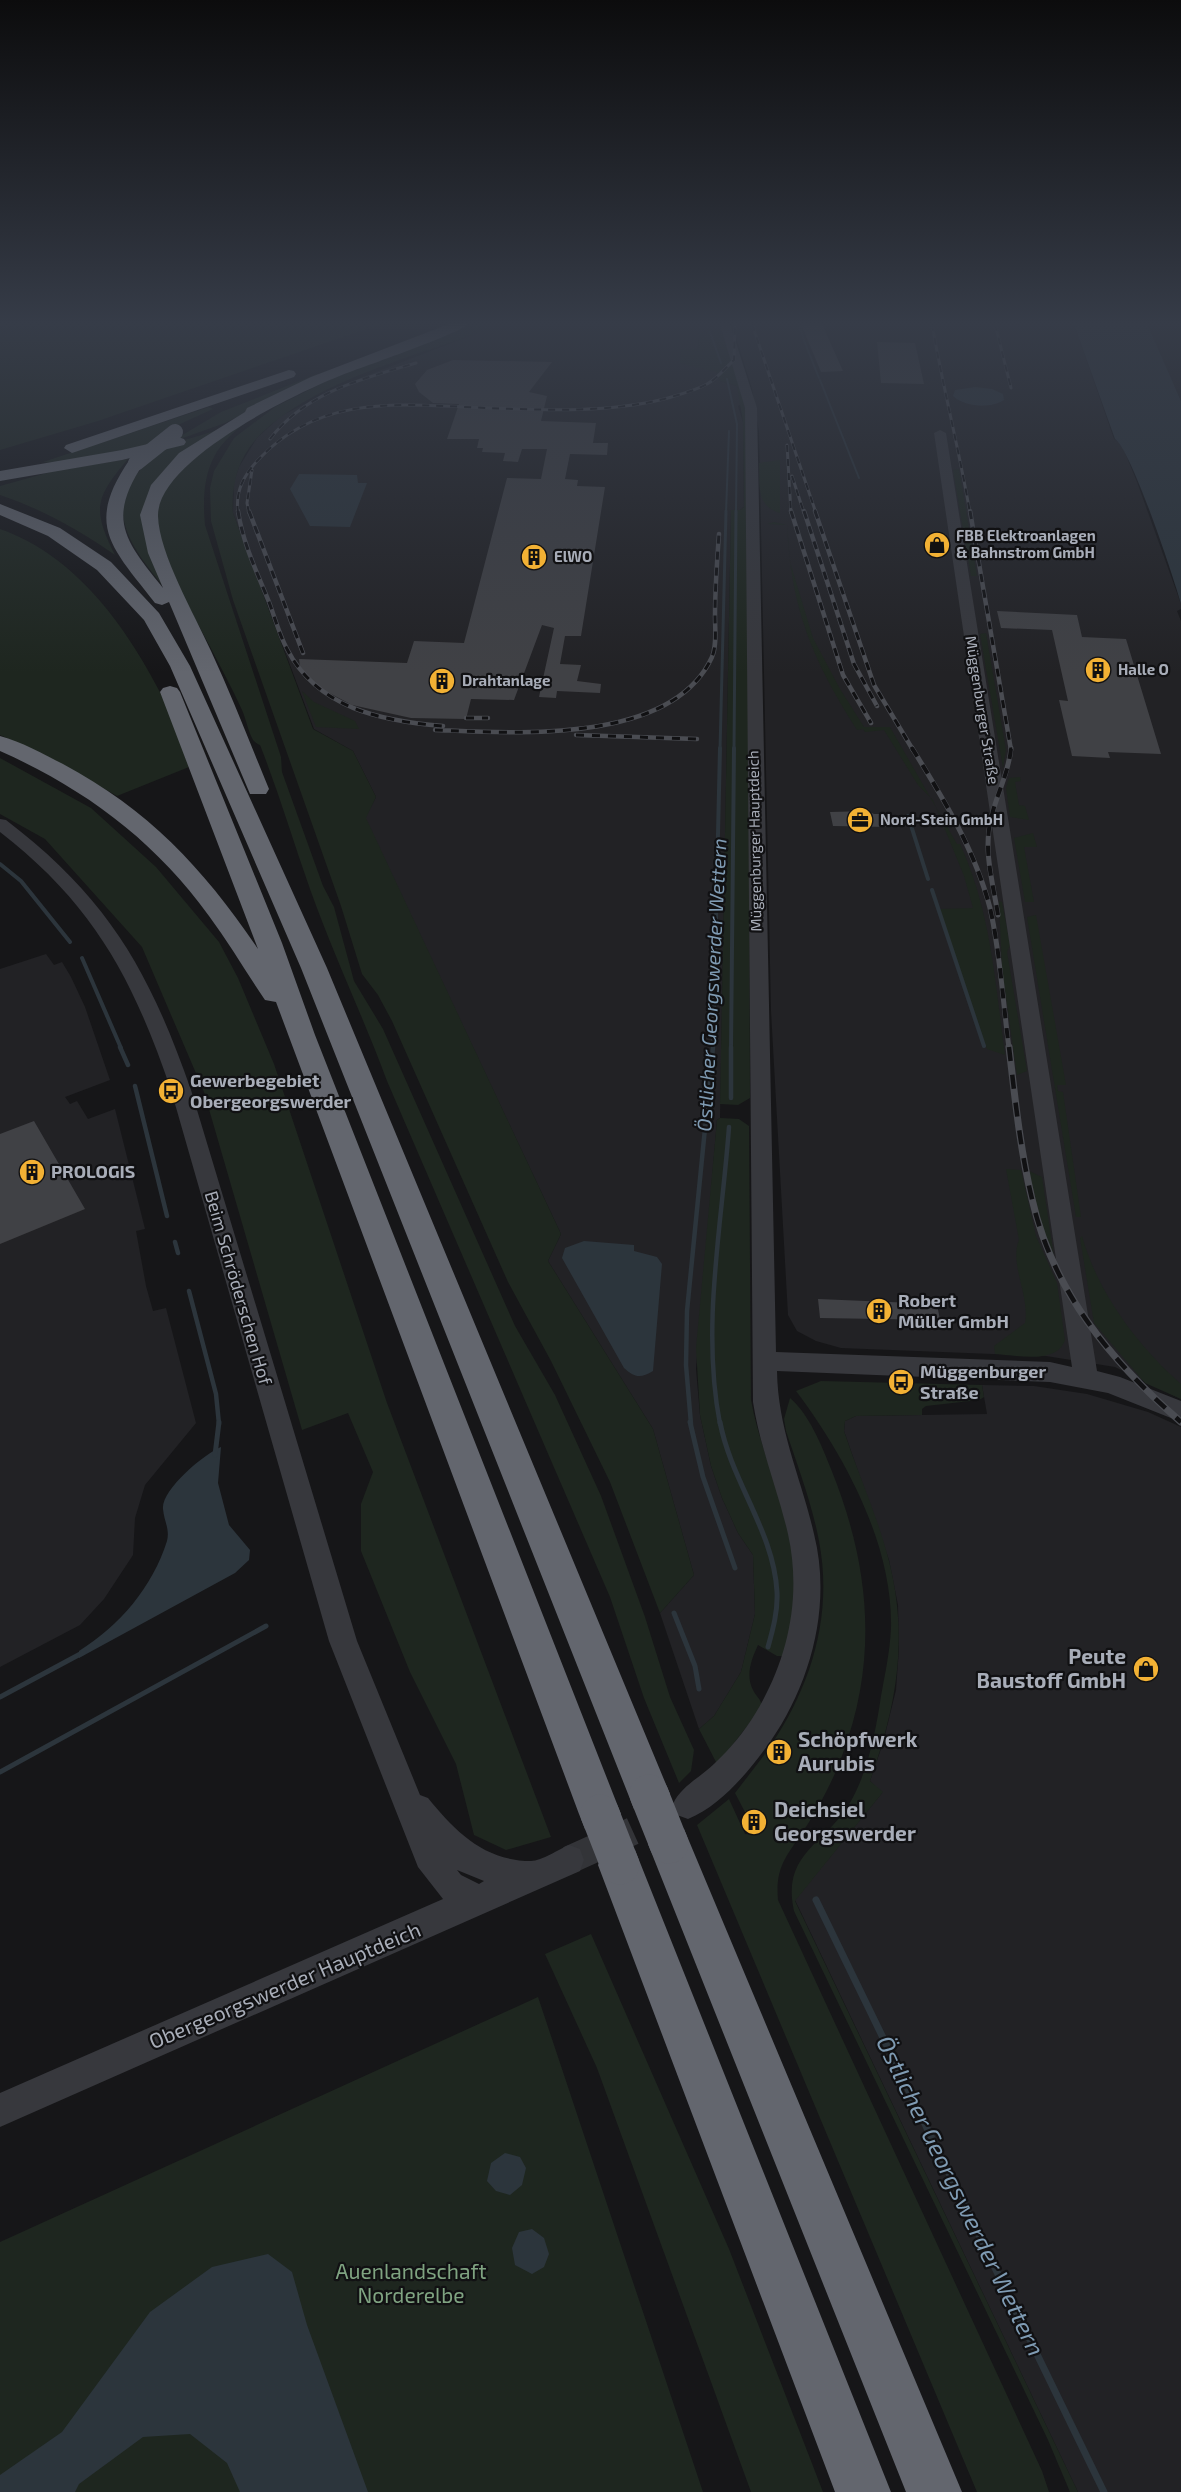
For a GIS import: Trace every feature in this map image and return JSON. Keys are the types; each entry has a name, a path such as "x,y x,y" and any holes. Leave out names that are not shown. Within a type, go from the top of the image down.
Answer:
{"highway":[{"path":"55,445 69,440"},
{"path":"0,474 99,440"},
{"path":"165,440 136,463 117,490 112,505 113,523 122,547 196,642"},
{"path":"0,474 181,440"},
{"path":"210,440 185,456 159,485 149,515 157,553 253,774 274,833 314,968"},
{"path":"0,463 21,456"},
{"path":"0,509 54,532 86,551 121,581 152,617 204,714 314,968 669,1814 934,2492"},
{"path":"0,519 39,537 76,560 103,586 134,621 185,726 600,1814 863,2492"},
{"path":"0,743 73,779 134,821 176,859 237,935 301,1035"}],"street":[{"name":"Müggenburger Hauptdeich","path":"751,440 764,1361"},
{"name":"Müggenburger Straße","path":"941,440 1086,1378"},
{"name":"Beim Schröderschen Hof","path":"0,824 40,854 63,877 106,929 133,970 165,1042 343,1641 434,1867 450,1886 476,1899"},
{"path":"669,1814 729,1770 769,1718 792,1669 805,1619 807,1575 805,1552 766,1417 764,1361 1050,1372 1086,1378 1137,1393 1181,1412"},
{"name":"Beim Schröderschen Hof","path":"405,1795 458,1854 473,1864 500,1872 529,1876"},
{"name":"Obergeorgswerder Hauptdeich","path":"0,2110 569,1860"}],"shaded area":[{"path":"256,440 743,440 744,507 731,511 720,1118 717,1120 696,1369 700,1415 711,1466 738,1533 753,1555 755,1614 741,1672 714,1716 699,1729 660,1613 694,1575 653,1429 548,1261 561,1234 365,818 376,797 353,751 314,729 233,513 234,482 239,467"},
{"path":"759,440 1116,440 1121,443 1181,604 1181,609 1177,611 1181,621 1181,1399 1115,1367 1046,1356 841,1348 816,1341 797,1331 788,1315 771,1011"},
{"path":"1116,440 1181,440 1181,604 1141,489 1122,448"},
{"path":"299,474 357,475 358,483 367,483 350,527 310,526 290,489"},
{"path":"46,954 54,965 62,962 71,977 85,1007 110,1080 65,1097 70,1104 77,1101 88,1119 115,1109 145,1229 136,1231 146,1286 153,1311 166,1308 196,1423 145,1485 135,1518 133,1555 104,1599 80,1625 0,1667 0,969"},
{"path":"584,1241 634,1245 634,1251 657,1257 662,1264 653,1371 648,1374 637,1376 624,1368 562,1258 565,1248"},
{"path":"982,1385 1034,1386 1087,1394 1148,1412 1181,1427 1181,2492 1078,2492 795,1900 882,1793 870,1781 883,1743 896,1690 899,1648 898,1605 889,1560 844,1431 845,1421 856,1416 987,1414"},
{"path":"221,1447 218,1483 229,1525 250,1550 249,1560 235,1573 79,1658 79,1651 108,1629 133,1604 153,1574 168,1537 163,1509 169,1492 204,1457"},
{"path":"505,2153 520,2157 526,2168 522,2185 510,2195 496,2191 487,2181 491,2163"},
{"path":"532,2229 544,2238 549,2254 544,2267 532,2274 515,2265 512,2248 519,2232"},
{"path":"268,2254 292,2272 307,2325 368,2492 240,2492 227,2463 190,2434 143,2437 79,2484 75,2492 0,2492 0,2475 62,2432 150,2312 212,2267"}],"green space":[{"path":"0,440 33,440 0,450"},
{"path":"109,440 156,440 145,448 55,463 43,462"},
{"path":"185,440 208,440 149,499 173,598 150,570 131,540 125,524 123,507 127,491 137,474 163,448"},
{"path":"211,440 226,440 214,457 208,473 204,499 205,525 281,757 282,772 323,886 334,907 354,981 383,1029 515,1326 555,1395 601,1496 645,1617 670,1697 694,1750 691,1771 679,1783 644,1698 610,1597 387,1081 328,937 260,745 253,740 234,692 174,580 161,547 156,515 164,489 184,463"},
{"path":"233,440 255,440 245,454 237,472 233,492 233,513 313,729 353,751 376,797 366,818 561,1234 548,1261 653,1429 694,1575 660,1613 610,1482 551,1361 508,1282 392,1021 378,995 362,974 341,906 233,600 211,521 210,488 214,471"},
{"path":"743,440 747,440 750,1098 738,1105 720,1104 731,510 740,510 744,507"},
{"path":"128,459 109,484 100,504 103,526 115,555 60,521 0,495 0,486 54,471"},
{"path":"780,460 780,513 766,505 760,493 759,463"},
{"path":"959,469 977,576 971,576 953,470"},
{"path":"774,522 787,525 767,524"},
{"path":"0,529 52,556 96,596 132,643 147,668 173,720 189,767 117,796 43,754 0,735"},
{"path":"791,564 813,638 840,689 864,727 890,727 930,797 918,785 884,730 865,732 863,729 857,730 841,704 816,656 807,632 799,608"},
{"path":"986,633 1006,750 1003,768 980,634"},
{"path":"302,691 314,702 355,721 359,729 316,727"},
{"path":"0,758 91,808 156,867 219,942 238,978 274,1064 387,1403 551,1837 506,1850 474,1835 456,1764 410,1672 361,1551 361,1504 373,1472 348,1413 302,1430 204,1092 142,947 45,839 0,814"},
{"path":"1020,777 1021,781 1015,782 1019,805 1025,806 1029,820 1010,817 1006,788 1009,778"},
{"path":"936,807 957,844 960,844 979,895 995,974 1005,1055 987,1049 939,909 973,908 964,876"},
{"path":"1033,833 1037,847 1024,847 1034,902 1025,902 1014,838"},
{"path":"999,901 1002,902 1010,945 1007,952 1027,1071 1017,1075 1002,969"},
{"path":"1036,915 1066,1085 1057,1085 1058,1091 1063,1092 1081,1217 1076,1217 1027,917"},
{"path":"720,1118 739,1119 749,1126 751,1400 793,1548 796,1597 784,1656 777,1656 758,1645 752,1661 749,1673 751,1684 762,1707 720,1761 716,1762 699,1729 714,1716 741,1672 755,1614 753,1555 738,1533 722,1498 711,1466 700,1415 696,1348 717,1120"},
{"path":"1006,1169 1021,1170 1036,1236 1057,1283 1065,1340 1061,1348 1045,1356 1024,1357 995,1354 994,1346 1025,1323 1026,1313 1016,1259 1019,1240"},
{"path":"1029,1171 1042,1177 1054,1257 1044,1235"},
{"path":"1082,1236 1098,1278 1109,1298 1149,1352 1181,1384 1181,1399 1145,1383 1094,1323 1080,1238"},
{"path":"821,1381 982,1385 984,1397 979,1400 926,1406 922,1409 922,1415 856,1416 845,1421 844,1431 879,1528 895,1590 899,1646 897,1673 887,1727 870,1781 883,1792 795,1901 1078,2492 1070,2492 1048,2440 794,1911 792,1891 794,1875 800,1862 841,1816 862,1777 877,1723 891,1628 890,1597 884,1565 863,1503 832,1444 796,1391"},
{"path":"790,1398 814,1431 844,1504 861,1575 865,1610 865,1645 862,1681 843,1753 821,1802 780,1870 778,1900 1042,2471 1049,2492 977,2492 697,1825 729,1799 745,1834 756,1835 765,1825 757,1812 747,1816 735,1793 768,1750 772,1762 792,1757 788,1742 771,1745 798,1698 816,1648 821,1622 823,1568 816,1527 786,1431 784,1419"},
{"path":"591,1934 729,2249 823,2492 751,2492 597,2068 545,1954"},
{"name":"Auenlandschaft Norderelbe","path":"538,1997 703,2492 0,2492 0,2242"}],"building":[{"path":"479,440 593,440 593,443 608,443 607,455 570,454 565,479 578,480 577,486 605,487 581,636 565,636 560,664 581,665 577,681 601,684 600,693 557,691 556,698 539,697 554,628 542,625 514,700 471,699 466,719 411,718 352,705 316,686 300,667 299,659 407,663 414,641 464,643 507,478 541,479 547,449 522,449 518,462 503,461 505,453 482,452 483,448 477,448"},
{"name":"Halle O","path":"997,611 1077,615 1082,637 1126,639 1161,754 1108,752 1110,758 1072,756 1059,700 1068,701 1052,630 1001,628"},
{"name":"Nord-Stein GmbH","path":"868,811 874,814 886,814 889,827 833,826 830,812"},
{"name":"PROLOGIS","path":"34,1121 85,1209 0,1244 0,1134"},
{"name":"Robert Müller GmbH","path":"818,1299 937,1304 940,1320 820,1318"}],"waterway":[{"name":"Östlicher Georgswerder Wettern","path":"726,513 729,440"},
{"path":"736,513 737,440"},
{"path":"844,440 859,478"},
{"name":"Östlicher Georgswerder Wettern","path":"720,750 726,511"},
{"path":"734,750 736,511"},
{"name":"Östlicher Georgswerder Wettern","path":"713,1048 720,748"},
{"path":"731,1048 734,748"},
{"path":"908,816 928,879"},
{"path":"0,864 21,881 70,942"},
{"path":"932,890 984,1046"},
{"path":"82,958 121,1048"},
{"path":"120,1047 128,1065"},
{"name":"Östlicher Georgswerder Wettern","path":"691,1424 686,1365 687,1311 713,1047"},
{"path":"731,1048 731,1098"},
{"path":"135,1086 167,1216"},
{"path":"720,1424 712,1350 713,1313 729,1127"},
{"path":"175,1242 178,1253"},
{"path":"189,1291 216,1394 219,1423"},
{"name":"Östlicher Georgswerder Wettern","path":"690,1422 703,1477 735,1568"},
{"path":"720,1422 725,1444 761,1527 774,1570 777,1606 768,1647"},
{"path":"215,1455 219,1423"},
{"path":"674,1613 695,1666 699,1689"},
{"path":"0,1772 266,1626"},
{"path":"0,1697 84,1652"},
{"name":"Östlicher Georgswerder Wettern","path":"816,1900 1104,2492"}],"tunnel":[{"path":"569,1860 668,1815"}],"railway":[{"path":"238,513 239,491 245,478 258,460 280,440"},
{"path":"791,440 816,513"},
{"path":"956,440 970,513"},
{"path":"787,445 791,513"},
{"path":"249,513 247,503 252,470"},
{"path":"792,476 804,513"},
{"path":"238,511 247,546 279,632 300,669 316,686 354,708 375,715 443,726"},
{"path":"249,511 303,653"},
{"path":"791,511 843,675 871,723"},
{"path":"804,511 854,664 877,706"},
{"path":"815,511 874,685 913,750"},
{"path":"970,511 1011,749"},
{"path":"435,730 506,732 588,728 628,720 663,706 692,686 714,652 719,534"},
{"path":"466,718 488,718"},
{"path":"576,735 697,739"},
{"path":"912,748 957,825 984,887 996,941 1009,1048"},
{"path":"998,915 988,843 993,810 1008,766 1011,749"},
{"path":"1009,1047 1018,1123 1028,1180 1042,1233 1054,1264 1088,1322 1109,1349 1155,1399 1181,1422"}],"place":[{"name":"FBB Elektroanlagen & Bahnstrom GmbH","path":"937,545"},
{"name":"ElWO","path":"534,557"},
{"name":"Halle O","path":"1098,670"},
{"name":"Drahtanlage","path":"442,681"},
{"name":"Nord-Stein GmbH","path":"860,820"},
{"name":"Gewerbegebiet Obergeorgswerder","path":"171,1091"},
{"name":"PROLOGIS","path":"32,1172"},
{"name":"Robert Müller GmbH","path":"879,1311"},
{"name":"Müggenburger Straße","path":"901,1382"},
{"name":"Peute Baustoff GmbH","path":"1146,1669"},
{"name":"Schöpfwerk Aurubis","path":"779,1752"},
{"name":"Deichsiel Georgswerder","path":"754,1822"}]}
